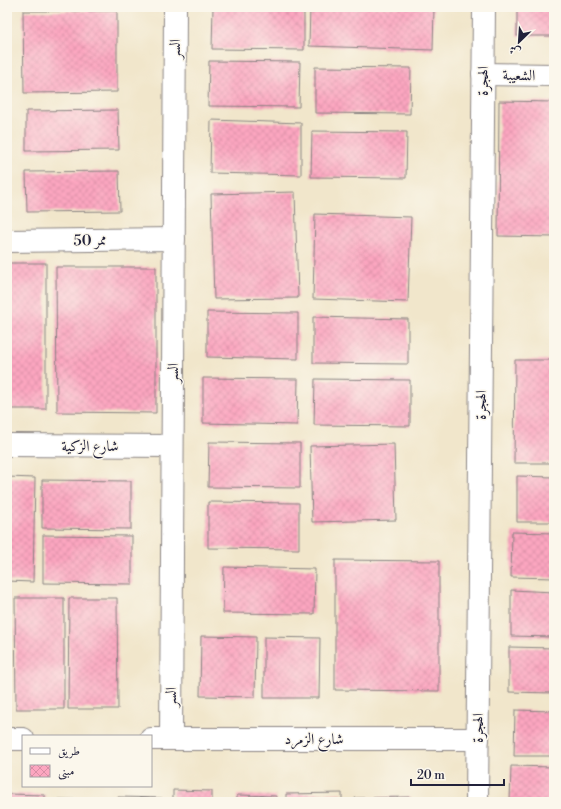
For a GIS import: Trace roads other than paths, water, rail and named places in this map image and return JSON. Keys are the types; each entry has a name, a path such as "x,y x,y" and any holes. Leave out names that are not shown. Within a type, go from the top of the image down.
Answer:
{"street":[{"name":"السر","path":"161,739 172,446 175,7"},
{"name":"الهجرة","path":"478,802 484,7"},
{"name":"الشعيبة","path":"483,74 554,75"},
{"name":"ممر 50","path":"7,241 174,239"},
{"name":"شارع الزكية","path":"7,445 172,446"},
{"path":"7,739 22,739"},
{"name":"شارع الزمرد","path":"161,739 478,739"}]}
